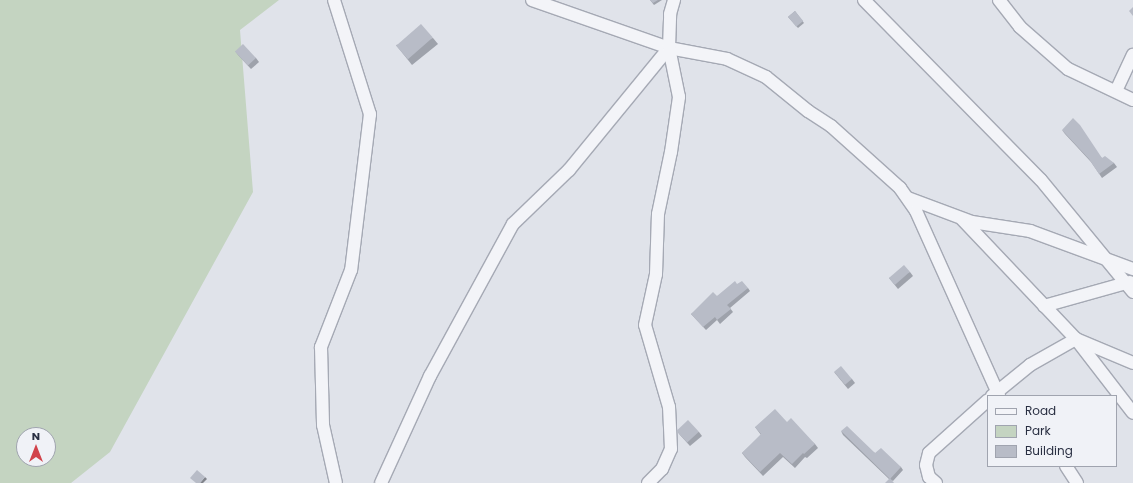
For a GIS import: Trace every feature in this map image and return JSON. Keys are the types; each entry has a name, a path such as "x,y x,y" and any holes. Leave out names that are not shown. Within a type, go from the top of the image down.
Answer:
{"street":[{"path":"334,0 370,114 351,270 321,347 323,425 336,483"},
{"path":"532,0 669,48 727,59 766,77 808,111 831,126 908,198 916,211 994,395"},
{"path":"648,483 662,469 671,450 669,407 645,325 656,274 658,214 671,152 679,97 669,48 670,14 674,0"},
{"path":"864,0 1041,180 1061,207 1128,283 1133,292"},
{"path":"999,0 1020,27 1068,69 1133,100"},
{"path":"381,483 430,376 513,224 569,170 669,48"},
{"path":"1116,91 1133,55"},
{"path":"908,198 962,218 1030,232 1133,269"},
{"path":"962,218 1076,339 1133,413"},
{"path":"1044,306 1128,283"},
{"path":"995,395 1030,365 1076,339"},
{"path":"1076,339 1133,362"},
{"path":"936,483 929,477 926,465 929,453 987,402"},
{"path":"1067,467 1077,483"}],"green space":[{"path":"0,0 279,0 240,30 253,192 110,452 71,483 0,483"}],"building":[{"path":"650,0 658,0 653,3"},
{"path":"1133,7 1133,16 1129,11"},
{"path":"795,11 803,21 796,27 788,17"},
{"path":"421,24 433,38 408,59 396,46"},
{"path":"243,44 256,58 248,65 235,52"},
{"path":"1073,118 1080,125 1102,158 1105,156 1114,163 1099,174 1089,159 1062,130"},
{"path":"904,265 910,272 895,285 889,278"},
{"path":"735,281 737,284 742,281 748,288 727,305 731,309 717,320 715,317 703,327 691,314 713,292 717,296"},
{"path":"841,366 852,379 845,385 834,372"},
{"path":"775,409 787,422 791,418 815,444 792,464 780,453 760,472 742,453 761,434 755,427"},
{"path":"688,420 699,432 687,443 676,431"},
{"path":"847,426 875,453 881,448 901,467 890,479 841,431"},
{"path":"197,470 205,477 200,483 196,483 190,478"},
{"path":"890,478 894,483 885,483"}]}
